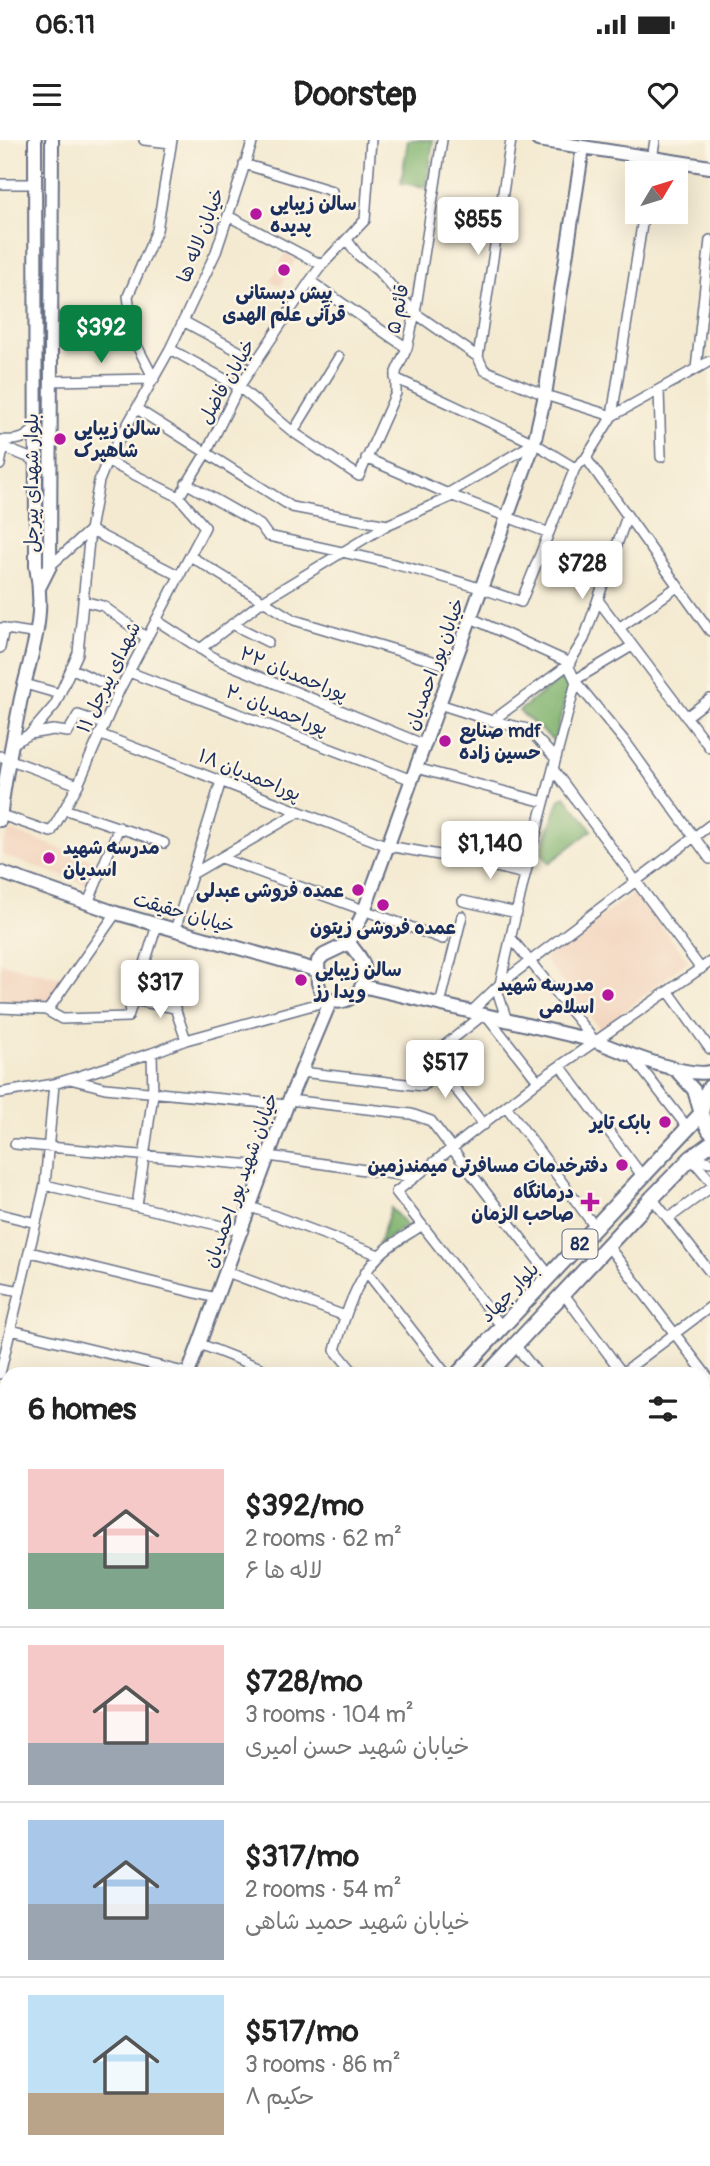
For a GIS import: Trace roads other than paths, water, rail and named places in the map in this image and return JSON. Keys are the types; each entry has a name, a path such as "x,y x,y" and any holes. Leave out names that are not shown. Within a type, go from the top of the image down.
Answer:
{"main road":[{"name":"82","path":"701,1114 710,1087"},
{"name":"بلوار جهاد","path":"465,1367 701,1114"},
{"path":"701,1114 710,1131"},
{"name":"بلوار جهاد","path":"495,1367 652,1198 691,1158 710,1144"}],"street":[{"name":"بلوار شهدای پیرجل","path":"35,140 43,297"},
{"name":"بلوار شهدای پیرجل","path":"40,586 36,566 35,460 52,140"},
{"path":"50,381 154,379 134,340 128,296 157,230 171,142 144,140"},
{"name":"خیابان لاله ها","path":"30,734 55,705 78,653 90,530 99,481 107,461 170,349 216,252 253,140"},
{"name":"خیابان فاضل","path":"179,497 206,453 239,387 310,281 321,265 365,220 371,140"},
{"name":"قائم ۵","path":"293,432 359,476 396,393 396,372 407,348 415,313 442,140"},
{"path":"478,357 510,140"},
{"path":"538,140 584,143 652,158 710,166"},
{"path":"652,161 655,140"},
{"name":"خیابان پور احمدیان","path":"349,943 364,911 534,443 545,395 584,143"},
{"path":"244,164 332,191"},
{"path":"0,184 36,184"},
{"path":"228,216 321,265"},
{"path":"186,483 260,526 268,536 345,552 482,588 521,602 575,468 586,458 609,420 642,224"},
{"path":"347,240 358,255 378,271 415,313 478,357 484,370 609,420"},
{"path":"695,369 710,240"},
{"path":"310,281 407,348"},
{"name":"بلوار شهدای پیرجل","path":"40,586 50,566 50,381 43,313"},
{"path":"183,321 257,361"},
{"path":"170,349 239,387 293,432 339,357"},
{"path":"609,420 710,361"},
{"path":"395,378 534,443 575,468"},
{"path":"659,390 661,457"},
{"path":"138,409 292,507 387,525"},
{"path":"1,445 18,441 36,427"},
{"path":"200,649 264,600 387,525 450,495 534,443"},
{"path":"1,445 35,460"},
{"path":"0,465 1,445"},
{"path":"366,458 450,495 549,533"},
{"path":"586,458 710,631"},
{"path":"107,461 179,497"},
{"name":"شهدای پیرجل ۱۱","path":"0,818 51,832 78,785 119,691 205,527 179,497"},
{"path":"492,721 569,664 584,639 627,516"},
{"path":"50,566 90,530 180,576"},
{"path":"190,556 294,620 453,667"},
{"path":"0,818 4,758 12,744 38,634 40,586"},
{"path":"619,628 677,587"},
{"path":"598,600 710,748"},
{"path":"83,601 103,607 147,638"},
{"path":"471,618 569,664 576,681 710,859"},
{"name":"پوراحمدیان ۲۲","path":"156,621 216,659 425,745"},
{"path":"232,624 268,642"},
{"path":"0,648 2,628 38,634"},
{"path":"507,1021 498,995 500,984 525,874 576,681 632,646"},
{"path":"71,668 119,691"},
{"name":"پوراحمدیان ۲۰","path":"129,672 414,774 484,786 544,802"},
{"path":"25,684 60,694"},
{"path":"686,717 710,699"},
{"path":"439,704 528,729 555,758"},
{"path":"12,744 30,734 53,730 68,732 78,715 104,724"},
{"name":"پوراحمدیان ۱۸","path":"99,734 388,846 525,874"},
{"path":"4,758 78,785"},
{"path":"552,769 701,969"},
{"path":"175,930 221,781"},
{"path":"64,809 164,843"},
{"path":"194,873 299,813"},
{"path":"484,1125 430,1057 480,1014 500,984 710,825"},
{"path":"88,903 119,827"},
{"path":"221,858 443,939"},
{"name":"خیابان حقیقت","path":"0,872 116,913 319,971"},
{"path":"463,901 517,913"},
{"path":"47,1010 116,913"},
{"path":"440,1004 462,916"},
{"path":"0,1009 47,1010 62,1019 128,1017 157,925"},
{"path":"511,938 595,1041"},
{"path":"0,1093 54,1084 152,1054 186,1040 331,1000 347,1001 353,998 362,986 364,966 349,943 324,955 318,961 318,985 321,992 331,1000"},
{"path":"502,1327 396,1192 538,1081 710,962"},
{"path":"362,986 595,1041 673,1067 710,1072"},
{"path":"669,992 710,1049"},
{"path":"133,1000 175,1008 186,1040"},
{"name":"خیابان شهید پور احمدیان","path":"190,1367 243,1231 288,1103 331,1000"},
{"path":"480,1014 509,1044 538,1081"},
{"path":"137,1206 153,1094 152,1054"},
{"path":"631,1055 688,1128"},
{"path":"561,1067 643,1177"},
{"path":"673,1067 694,1090 701,1114"},
{"path":"301,1072 424,1086 440,1070"},
{"path":"69,1079 105,1088 153,1094 411,1114 431,1121 550,1276"},
{"path":"1,1363 45,1185 54,1084"},
{"path":"506,1106 595,1227"},
{"path":"15,1144 343,1166 413,1177"},
{"path":"691,1158 710,1162"},
{"path":"691,1158 710,1180"},
{"path":"45,1185 243,1231"},
{"path":"669,1218 710,1188"},
{"path":"652,1198 710,1272"},
{"path":"251,1207 379,1255"},
{"path":"0,1214 36,1223"},
{"path":"349,1367 335,1350 345,1316 366,1272 379,1255 422,1225"},
{"path":"608,1246 700,1367"},
{"path":"30,1252 216,1298"},
{"path":"227,1272 345,1316"},
{"path":"366,1272 441,1367"},
{"path":"0,1287 20,1291"},
{"path":"564,1293 618,1367"},
{"path":"630,1367 710,1307"},
{"path":"11,1330 163,1367"},
{"path":"200,1344 258,1367"},
{"path":"515,1345 532,1367"}],"place":[{"name":"سالن زیبایی پدیده","path":"256,214"},
{"name":"پیش دبستانی قرآنی علم الهدی","path":"284,270"},
{"name":"سالن زیبایی شاهپرک","path":"60,439"},
{"name":"صنایع mdf حسین زاده","path":"445,741"},
{"name":"مدرسه شهید اسدیان","path":"49,858"},
{"name":"عمده فروشی عبدلی","path":"358,890"},
{"name":"عمده فروشی زیتون","path":"383,905"},
{"name":"سالن زیبایی ویدا رز","path":"301,980"},
{"name":"مدرسه شهید اسلامی","path":"608,995"},
{"name":"بابک تایر","path":"665,1122"},
{"name":"دفترخدمات مسافرتی میمندزمین","path":"622,1165"},
{"name":"درمانگاه صاحب الزمان","path":"590,1202"}]}
